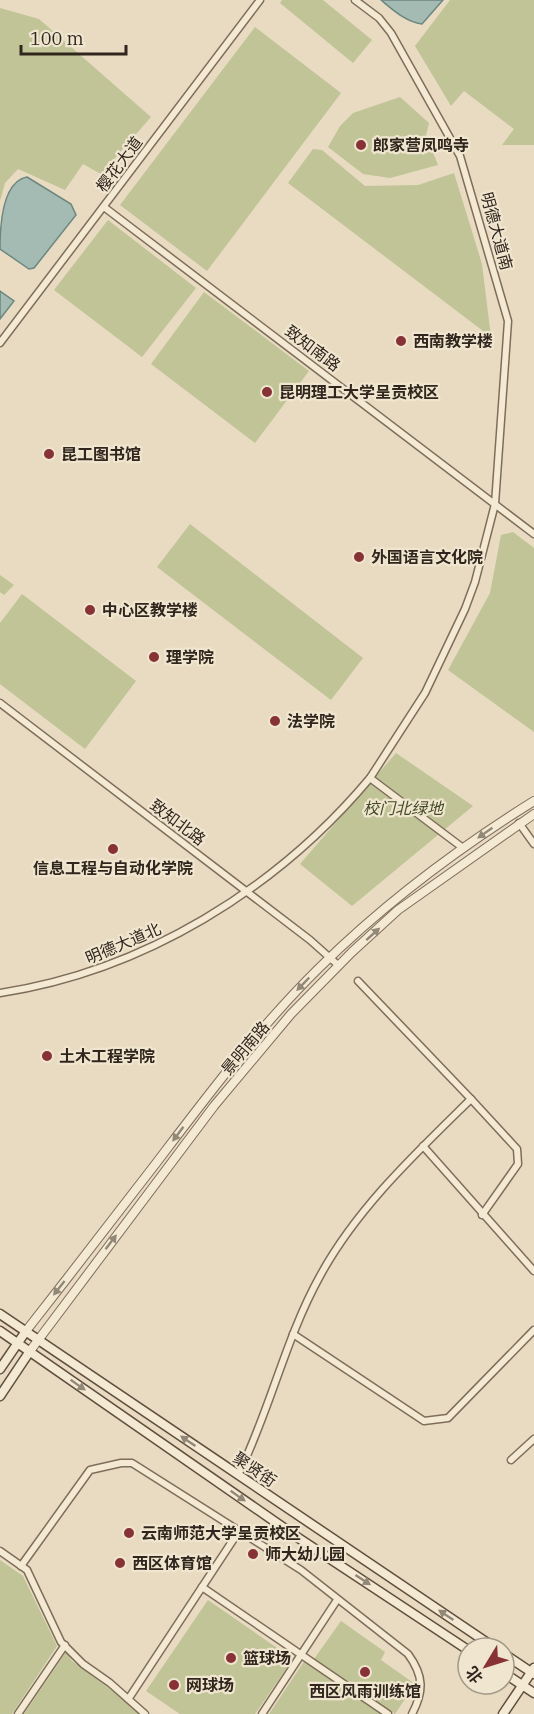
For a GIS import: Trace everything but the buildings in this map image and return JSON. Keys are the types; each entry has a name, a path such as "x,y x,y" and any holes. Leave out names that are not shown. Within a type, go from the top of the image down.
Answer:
{"main road":[{"name":"聚贤街","path":"0,1314 477,1636"},
{"name":"聚贤街","path":"0,1331 297,1537 456,1642"},
{"path":"0,1369 26,1331"},
{"path":"0,1396 30,1351"},
{"path":"503,1714 533,1672 516,1661"},
{"path":"516,1681 534,1693"}],"street":[{"name":"樱花大道","path":"0,344 260,0"},
{"name":"明德大道南","path":"355,0 379,18 392,33 460,156 472,190 508,321 495,504 465,609 425,693 370,778"},
{"name":"致知南路","path":"104,207 534,534"},
{"name":"致知北路","path":"0,703 246,891 338,965"},
{"path":"370,778 463,848"},
{"name":"明德大道北","path":"0,993 55,983 130,957 161,943 246,891 303,847 370,778"},
{"name":"景明南路","path":"26,1331 249,1044 330,958 391,902 463,848 534,801"},
{"name":"景明南路","path":"30,1351 221,1097 291,1014 338,965 399,910 534,814"},
{"path":"519,823 534,844"},
{"path":"358,981 517,1149 518,1164 482,1215"},
{"path":"238,1475 260,1431 293,1334 326,1267 362,1214 423,1146 471,1099"},
{"path":"423,1146 534,1271"},
{"path":"293,1334 424,1421 448,1418 533,1332"},
{"path":"511,1460 534,1439"},
{"path":"21,1566 90,1470 121,1463 132,1463 301,1570 413,1661 422,1683 420,1698 412,1714"},
{"path":"129,1698 239,1531"},
{"path":"0,1551 27,1570 65,1645 83,1664 129,1698 145,1714"},
{"path":"202,1587 388,1714"},
{"path":"262,1714 337,1600"},
{"path":"18,1714 65,1645"}],"green space":[{"path":"282,0 323,0 372,40 353,63 280,3"},
{"path":"450,0 534,0 534,145 502,145 514,129 464,91 451,106 415,46"},
{"path":"0,8 39,19 151,117 101,174 83,164 65,190 18,169 5,183 0,201"},
{"path":"255,27 341,93 207,271 120,205"},
{"path":"400,97 429,123 426,135 438,165 390,178 363,174 328,147 340,126 353,113"},
{"path":"313,149 322,150 365,186 418,185 454,173 482,264 491,337 288,183"},
{"path":"108,220 196,288 142,357 54,290"},
{"path":"204,292 309,371 255,443 151,364"},
{"path":"190,524 363,658 331,700 157,567"},
{"path":"513,532 534,548 534,732 448,670 490,593 501,535"},
{"path":"0,575 14,585 4,595 0,592"},
{"path":"22,594 136,681 85,749 0,684 0,623"},
{"name":"校门北绿地","path":"396,753 473,806 352,906 300,864"},
{"path":"0,1560 23,1576 57,1646 12,1714 0,1714"},
{"name":"篮球场","path":"208,1600 293,1659 255,1714 180,1714 146,1691"},
{"name":"西区风雨训练馆","path":"341,1621 385,1652 381,1660 415,1684 395,1714 314,1659"},
{"path":"66,1652 72,1661 126,1701 139,1714 24,1714"},
{"path":"305,1660 384,1714 269,1714"}],"water":[{"path":"381,0 443,0 422,24 405,18"},
{"path":"27,177 71,204 76,215 34,268 29,269 0,249 2,220 7,197 18,181"},
{"path":"0,291 14,301 0,319"}],"place":[{"name":"郎家营凤鸣寺","path":"361,145"},
{"name":"西南教学楼","path":"401,341"},
{"name":"昆明理工大学呈贡校区","path":"267,392"},
{"name":"昆工图书馆","path":"49,454"},
{"name":"外国语言文化院","path":"359,557"},
{"name":"中心区教学楼","path":"90,610"},
{"name":"理学院","path":"154,657"},
{"name":"法学院","path":"275,721"},
{"name":"信息工程与自动化学院","path":"113,849"},
{"name":"土木工程学院","path":"47,1056"},
{"name":"云南师范大学呈贡校区","path":"129,1533"},
{"name":"师大幼儿园","path":"253,1554"},
{"name":"西区体育馆","path":"120,1563"},
{"name":"篮球场","path":"231,1658"},
{"name":"西区风雨训练馆","path":"365,1672"},
{"name":"网球场","path":"174,1685"}]}
